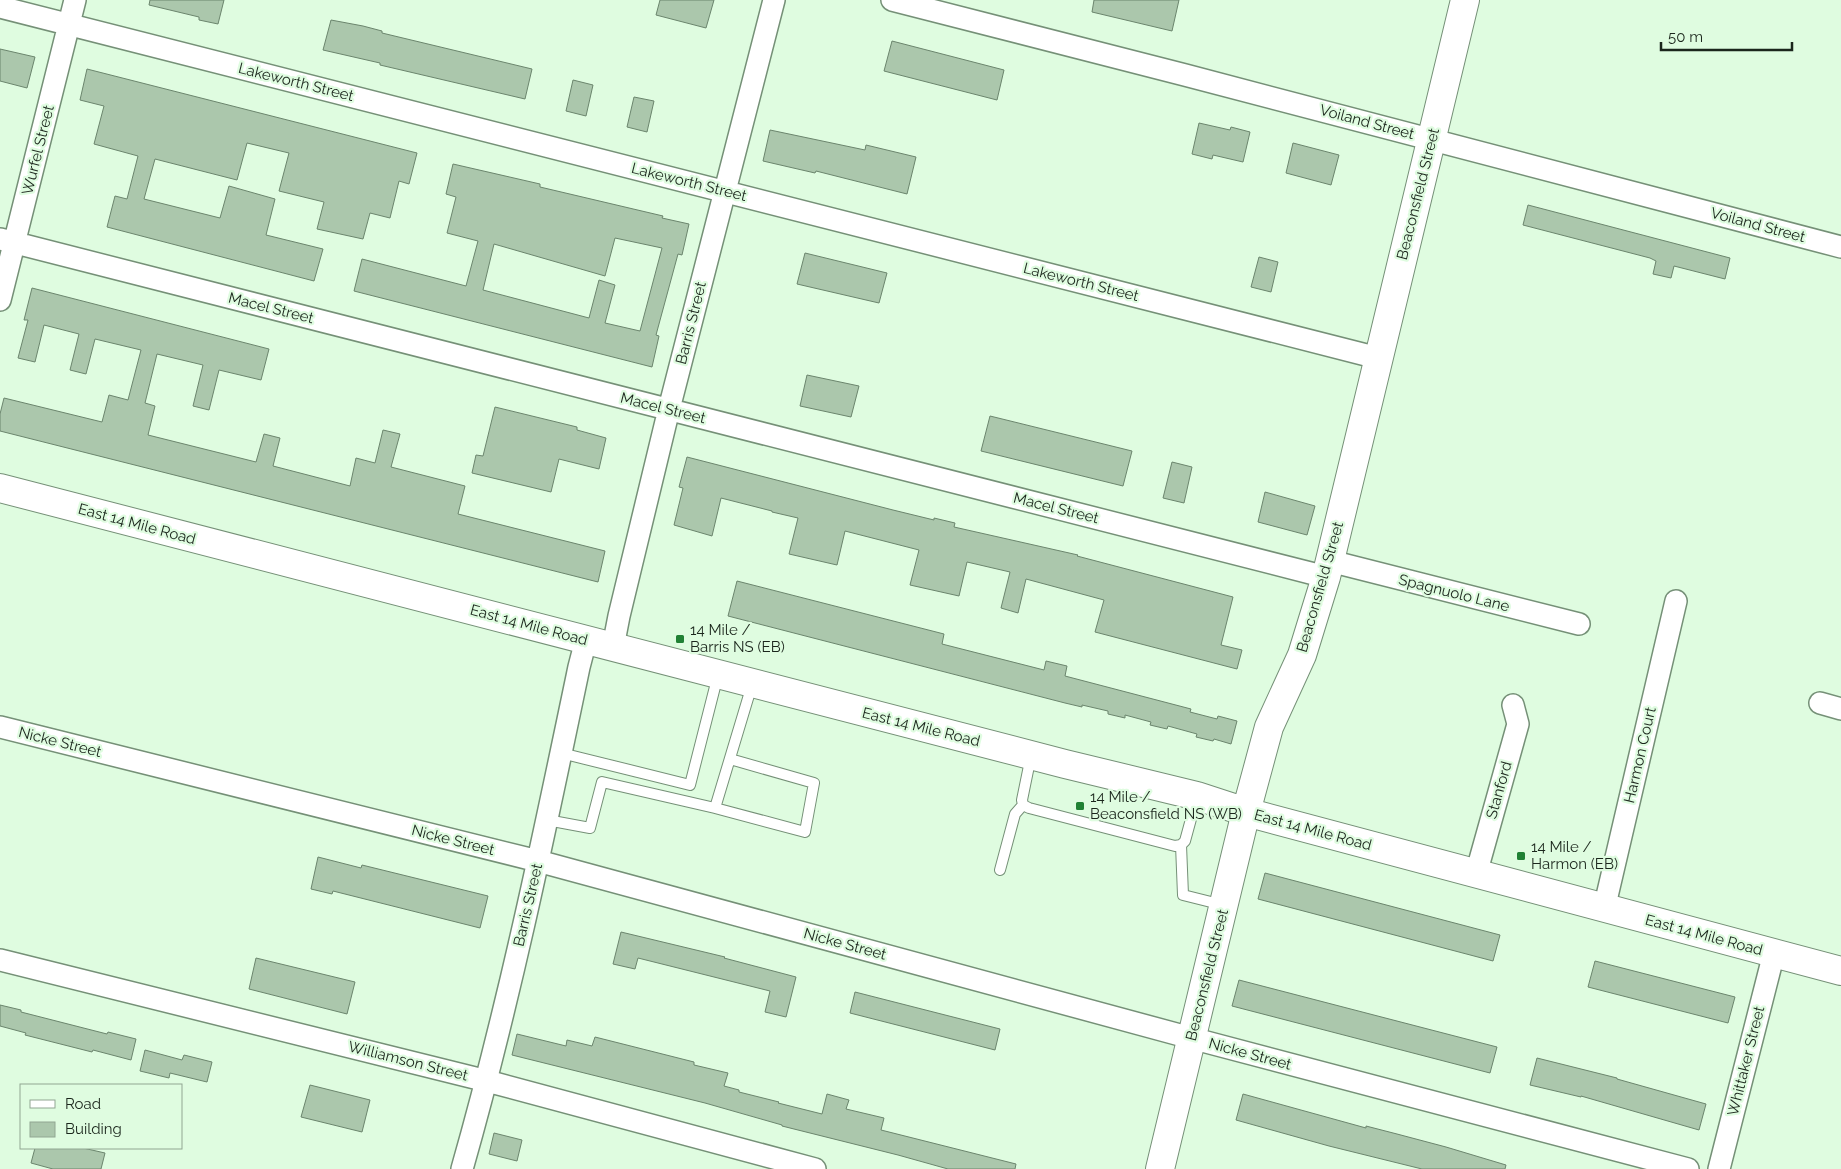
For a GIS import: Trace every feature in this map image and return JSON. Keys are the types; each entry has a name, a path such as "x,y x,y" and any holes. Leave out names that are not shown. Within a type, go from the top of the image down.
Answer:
{"main road":[{"name":"Beaconsfield Street","path":"1160,1169 1246,812 1269,727 1302,655 1328,569 1465,0"},
{"name":"East 14 Mile Road","path":"0,488 1197,796 1246,812 1841,971"}],"street":[{"name":"Wurfel Street","path":"0,300 7,241 75,0"},
{"name":"Barris Street","path":"613,647 669,409 774,0"},
{"name":"Voiland Street","path":"892,0 1841,246"},
{"name":"Lakeworth Street","path":"0,7 1378,358"},
{"name":"Macel Street","path":"7,241 669,409 1328,569"},
{"name":"Spagnuolo Lane","path":"1328,569 1579,624"},
{"name":"Harmon Court","path":"1604,909 1676,602"},
{"name":"Barris Street","path":"462,1169 487,1081 538,861 578,667 586,640"},
{"path":"1820,704 1841,709"},
{"name":"Stanford","path":"1476,874 1518,724 1513,705"},
{"name":"Nicke Street","path":"0,728 538,861 1191,1038 1688,1169"},
{"name":"Whittaker Street","path":"1718,1169 1774,953"},
{"name":"Williamson Street","path":"0,960 487,1081 815,1169"}],"lane":[{"path":"561,753 690,784 718,674"},
{"path":"715,808 752,683"},
{"path":"1000,870 1015,814 1022,805 1032,755"},
{"path":"546,820 590,828 602,782 715,808 804,832 814,783 730,759"},
{"path":"1022,805 1175,846 1181,845 1185,841 1197,796"},
{"path":"1181,845 1183,895 1224,905"}],"building":[{"path":"150,0 224,0 218,24 199,20 199,17 149,5"},
{"path":"660,0 714,0 706,28 656,15"},
{"path":"1094,0 1179,0 1172,31 1092,12"},
{"path":"331,20 363,26 382,31 382,33 532,69 525,99 323,50"},
{"path":"892,41 1004,70 997,100 884,71"},
{"path":"0,49 35,57 27,88 0,81"},
{"path":"87,69 417,153 409,184 399,181 390,218 370,213 363,239 317,229 324,202 279,191 289,153 247,143 237,180 155,159 144,199 220,218 229,186 275,199 266,235 323,249 314,281 107,227 115,196 127,199 138,156 94,144 104,106 80,100"},
{"path":"573,80 593,85 586,116 566,111"},
{"path":"634,97 654,101 647,132 627,127"},
{"path":"1199,123 1230,130 1231,127 1250,132 1243,162 1213,155 1212,159 1192,154"},
{"path":"770,130 865,150 866,145 916,157 907,194 816,171 815,173 763,161"},
{"path":"1293,143 1339,155 1331,185 1286,173"},
{"path":"453,164 540,184 540,187 689,224 682,255 678,254 656,335 659,336 652,367 354,291 362,259 466,286 478,241 447,233 456,197 446,194","holes":["615,238 662,248 640,331 605,323 615,285 599,280 589,318 483,290 494,244 605,276"]},
{"path":"1528,205 1730,258 1725,279 1674,266 1671,278 1653,274 1656,261 1650,258 1523,225"},
{"path":"805,253 887,273 879,303 797,284"},
{"path":"1259,257 1278,262 1271,292 1251,287"},
{"path":"32,288 269,349 261,380 219,370 209,410 193,406 203,365 157,354 145,403 155,406 148,435 256,462 264,434 280,438 273,466 350,486 356,458 375,463 383,430 400,434 391,467 465,486 458,514 605,551 598,582 0,431 0,414 4,398 102,422 109,395 128,400 141,350 95,339 86,374 70,370 79,334 44,325 35,362 18,358 28,320 24,320"},
{"path":"807,375 859,386 851,417 800,406"},
{"path":"495,407 577,427 577,430 606,438 599,469 559,459 551,492 472,473 476,455 483,456"},
{"path":"990,416 1132,451 1123,486 981,451"},
{"path":"687,457 893,510 955,523 954,527 1078,555 1233,597 1221,645 1242,650 1237,669 1095,632 1104,600 1026,579 1018,613 1001,608 1010,572 967,562 959,596 910,585 919,550 845,531 837,565 789,554 798,518 772,511 721,498 712,536 674,525 683,488 679,487"},
{"path":"1172,462 1192,467 1184,503 1163,498"},
{"path":"1265,492 1315,506 1307,535 1258,522"},
{"path":"737,581 944,634 942,644 1044,670 1046,661 1067,666 1065,676 1191,709 1190,712 1217,719 1218,716 1237,721 1231,744 1214,739 1213,741 1196,737 1197,734 1168,726 1167,729 1150,725 1151,722 1125,715 1125,718 1108,714 1108,711 1065,703 728,616"},
{"path":"318,857 361,868 362,865 488,896 480,928 333,891 332,894 311,889"},
{"path":"1265,873 1500,935 1493,961 1258,899"},
{"path":"621,932 725,957 796,977 786,1017 765,1012 770,991 638,958 635,969 613,964"},
{"path":"256,958 355,982 347,1014 249,989"},
{"path":"1595,961 1735,997 1728,1023 1588,987"},
{"path":"1239,980 1497,1047 1490,1073 1232,1006"},
{"path":"855,992 1000,1029 995,1050 850,1013"},
{"path":"0,1005 107,1034 108,1032 136,1039 131,1060 25,1035 26,1033 0,1026"},
{"path":"517,1034 566,1046 567,1040 592,1046 595,1037 694,1062 694,1065 728,1073 724,1086 739,1090 739,1092 822,1114 827,1094 849,1100 846,1109 884,1118 881,1130 1016,1164 1015,1169 948,1169 782,1126 705,1103 512,1055"},
{"path":"145,1050 182,1060 184,1055 212,1062 207,1082 170,1073 169,1078 140,1071"},
{"path":"1537,1058 1617,1078 1706,1104 1699,1130 1581,1096 1530,1085"},
{"path":"310,1085 370,1100 362,1132 301,1117"},
{"path":"1243,1094 1366,1128 1366,1126 1446,1147 1506,1165 1505,1169 1422,1169 1236,1120"},
{"path":"494,1133 522,1140 517,1161 489,1154"},
{"path":"35,1149 87,1149 105,1153 101,1169 53,1169 31,1163"}],"place":[{"name":"14 Mile / Barris NS (EB)","path":"680,639"},
{"name":"14 Mile / Beaconsfield NS (WB)","path":"1080,806"},
{"name":"14 Mile / Harmon (EB)","path":"1521,856"}]}
